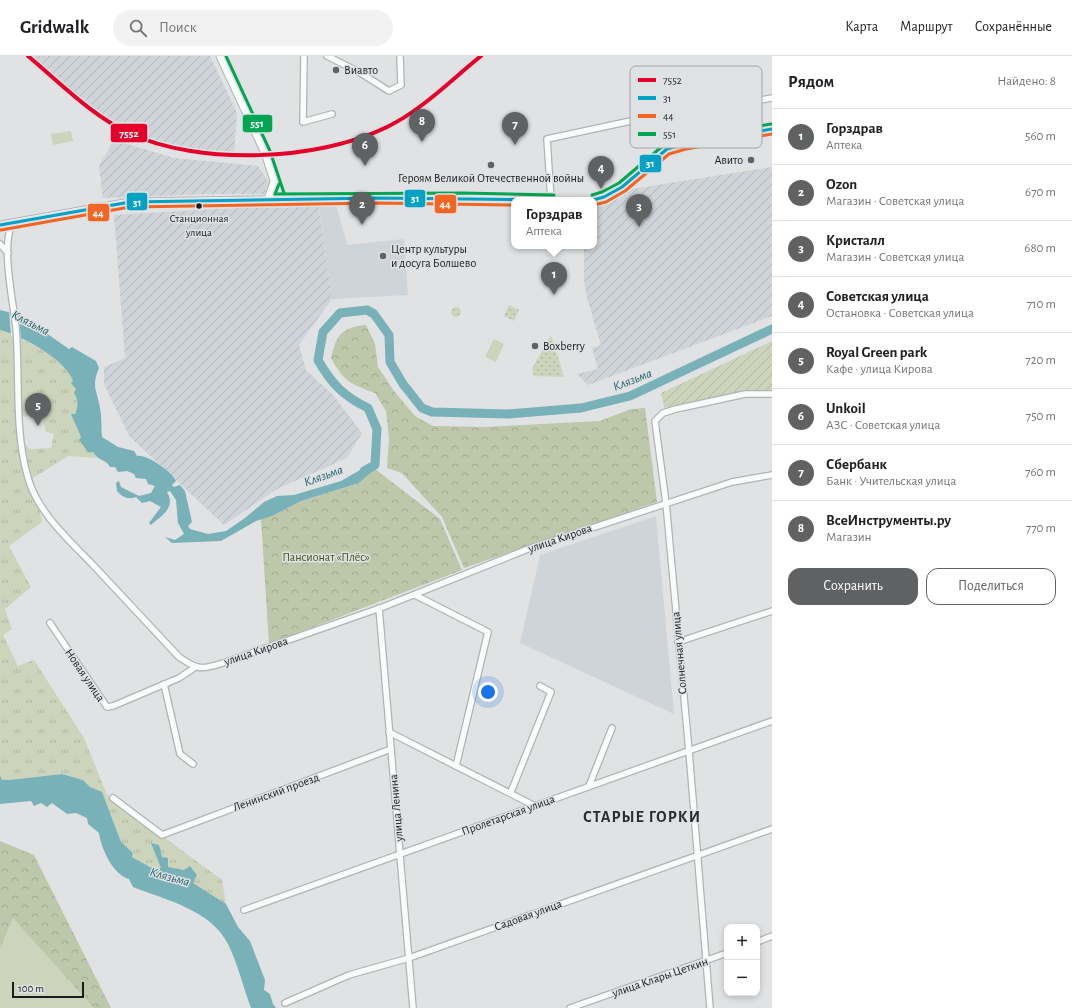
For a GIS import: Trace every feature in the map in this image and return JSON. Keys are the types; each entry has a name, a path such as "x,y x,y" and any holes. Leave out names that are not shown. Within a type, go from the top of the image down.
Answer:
{"main road":[{"path":"220,56 265,153 280,199"},
{"path":"762,131 772,129"},
{"path":"597,199 604,197 622,187 667,149 671,148"},
{"path":"268,199 274,182"},
{"path":"0,225 130,202 268,199 511,199"}],"street":[{"path":"304,56 303,122 332,114"},
{"path":"327,56 359,72 389,91 401,85 400,56"},
{"path":"762,100 772,98"},
{"path":"553,197 547,139 630,121"},
{"path":"12,223 8,236 8,254 17,349 21,449 28,480 40,504 61,530 179,657 194,668"},
{"path":"0,244 8,254"},
{"path":"0,254 8,254"},
{"name":"Солнечная улица","path":"710,1008 689,751 666,503 655,421 663,413 745,394 772,394"},
{"name":"улица Кирова","path":"194,668 203,669 212,667 379,608 528,549 732,482 772,475"},
{"path":"415,594 488,632 456,766"},
{"name":"улица Ленина","path":"379,608 413,1008"},
{"path":"678,642 772,611"},
{"name":"Новая улица","path":"50,623 107,707 113,706 164,684 194,668"},
{"path":"164,684 180,754 193,764"},
{"path":"511,792 551,692 540,686"},
{"name":"Пролетарская улица","path":"244,910 772,721"},
{"path":"590,786 612,728"},
{"path":"389,732 511,792 535,806"},
{"name":"Ленинский проезд","path":"113,798 162,835 391,749"},
{"name":"Садовая улица","path":"285,1003 348,975 409,958 772,829"},
{"path":"760,941 772,936"},
{"name":"улица Клары Цеткин","path":"570,1008 724,954"}],"shaded area":[{"path":"31,56 210,56 237,113 234,152 199,150 152,141 98,114"},
{"path":"114,140 174,158 258,166 269,183 264,194 206,194 103,198 99,166"},
{"path":"772,167 772,316 588,385 577,374 598,369 592,348 601,345 587,298 584,280 584,249 597,249 597,203 632,189"},
{"path":"318,201 335,201 347,245 404,239 408,295 332,299"},
{"path":"318,203 332,299 299,345 306,370 333,395 362,433 347,458 277,489 224,525 129,436 104,384 104,367 125,358 114,215"},
{"path":"656,516 674,714 520,643 540,555"}],"green space":[{"path":"71,131 73,141 53,145 51,134"},
{"path":"509,305 519,310 514,321 504,316"},
{"path":"456,307 461,312 456,317 451,312"},
{"path":"366,325 375,344 378,367 394,391 415,416 433,426 485,427 600,421 631,409 645,408 657,502 464,568 442,517 402,473 387,468 389,438 386,411 375,393 349,381 340,372 331,358 335,344 341,334 350,328"},
{"path":"0,330 39,348 67,368 71,374 76,389 75,393 77,406 74,414 72,414 81,438 97,458 68,456 33,478 42,522 9,546 31,587 5,609 12,629 3,635 18,666 34,660 84,738 107,795 222,880 226,904 192,883 197,875 190,866 184,870 157,868 139,862 132,857 133,853 121,842 102,792 90,787 83,780 62,774 2,780 0,775","holes":["41,413 46,432 54,434 51,448 30,449 25,445 21,417 28,416 28,414"]},
{"path":"551,335 564,377 534,376 532,369"},
{"path":"494,339 504,344 496,362 485,357"},
{"path":"772,341 772,390 744,391 665,410 661,393"},
{"name":"Пансионат «Плёс»","path":"375,469 440,519 462,570 269,644 261,519 272,516 301,501 359,483"},
{"path":"0,841 34,855 111,1008 0,1008"},
{"path":"13,918 94,1008 0,1008 0,948"}],"water":[{"path":"0,310 20,315 69,349 72,347 96,361 99,368 95,380 95,388 101,412 102,437 118,447 134,451 137,456 147,458 159,464 174,477 176,481 172,485 174,487 180,485 185,491 192,522 188,526 190,529 208,534 226,531 264,502 277,496 294,495 341,481 374,462 375,469 359,483 301,501 272,516 256,521 221,541 172,543 165,537 175,540 184,534 178,523 176,500 170,491 167,492 170,502 169,507 151,525 149,523 161,507 150,501 142,503 136,497 128,498 121,495 117,491 116,483 119,481 121,487 139,496 151,493 155,486 148,484 146,479 136,478 134,474 127,471 118,472 115,467 110,467 93,452 88,452 79,440 81,437 71,414 75,414 78,404 74,393 76,389 71,383 73,381 69,373 53,357 42,350 19,337 0,330"},
{"path":"62,774 83,780 90,787 102,792 121,842 133,853 132,857 150,867 161,868 151,843 159,845 162,857 168,858 168,867 184,870 190,866 197,875 193,883 226,904 238,927 250,941 265,980 264,990 270,994 276,1008 251,1008 232,952 220,932 199,914 173,902 133,887 129,879 113,867 102,846 99,833 88,824 87,818 76,813 67,814 52,803 47,807 41,803 34,806 31,801 0,804 0,775 2,780 9,780"}],"pier":[{"path":"9,310 19,312 21,341 11,336"}],"waterway":[{"name":"Клязьма","path":"364,471 375,465 377,429 368,408 351,399 338,388 318,360 323,332 340,313 367,310 374,314 389,335 390,362 403,384 422,408 432,412 508,414 581,408 630,396 772,329"}],"transit line":[{"name":"7552","path":"28,56 89,108 115,126 157,144 189,151 223,155 294,153 327,147 359,138 387,127 412,112 481,56"},
{"name":"551","path":"226,56 270,151 284,193"},
{"name":"551","path":"762,126 771,124"},
{"name":"31","path":"762,131 772,129"},
{"name":"44","path":"762,136 772,134"},
{"name":"551","path":"592,195 602,192 619,183 660,148"},
{"name":"31","path":"597,199 604,197 622,187 667,149 671,148"},
{"name":"44","path":"597,204 606,202 625,191 669,154 692,148"},
{"name":"551","path":"279,184 275,194 462,193 554,195"},
{"name":"31","path":"0,225 130,202 377,198 511,200"},
{"name":"44","path":"1,230 130,207 377,203 511,205"}],"place":[{"name":"Виавто","path":"336,70"},
{"name":"ВсеИнструменты.ру","path":"422,142"},
{"name":"Сбербанк","path":"515,145"},
{"name":"Авито","path":"751,160"},
{"name":"Героям Великой Отечественной войны","path":"491,165"},
{"name":"Unkoil","path":"365,166"},
{"name":"Советская улица","path":"601,189"},
{"name":"Станционная улица","path":"199,206"},
{"name":"Ozon","path":"362,225"},
{"name":"Кристалл","path":"639,227"},
{"name":"Центр культуры и досуга Болшево","path":"383,256"},
{"name":"Горздрав","path":"554,295"},
{"name":"Boxberry","path":"535,346"},
{"name":"Royal Green park","path":"38,426"}],"district":[{"name":"СТАРЫЕ ГОРКИ","path":"642,816"}]}
